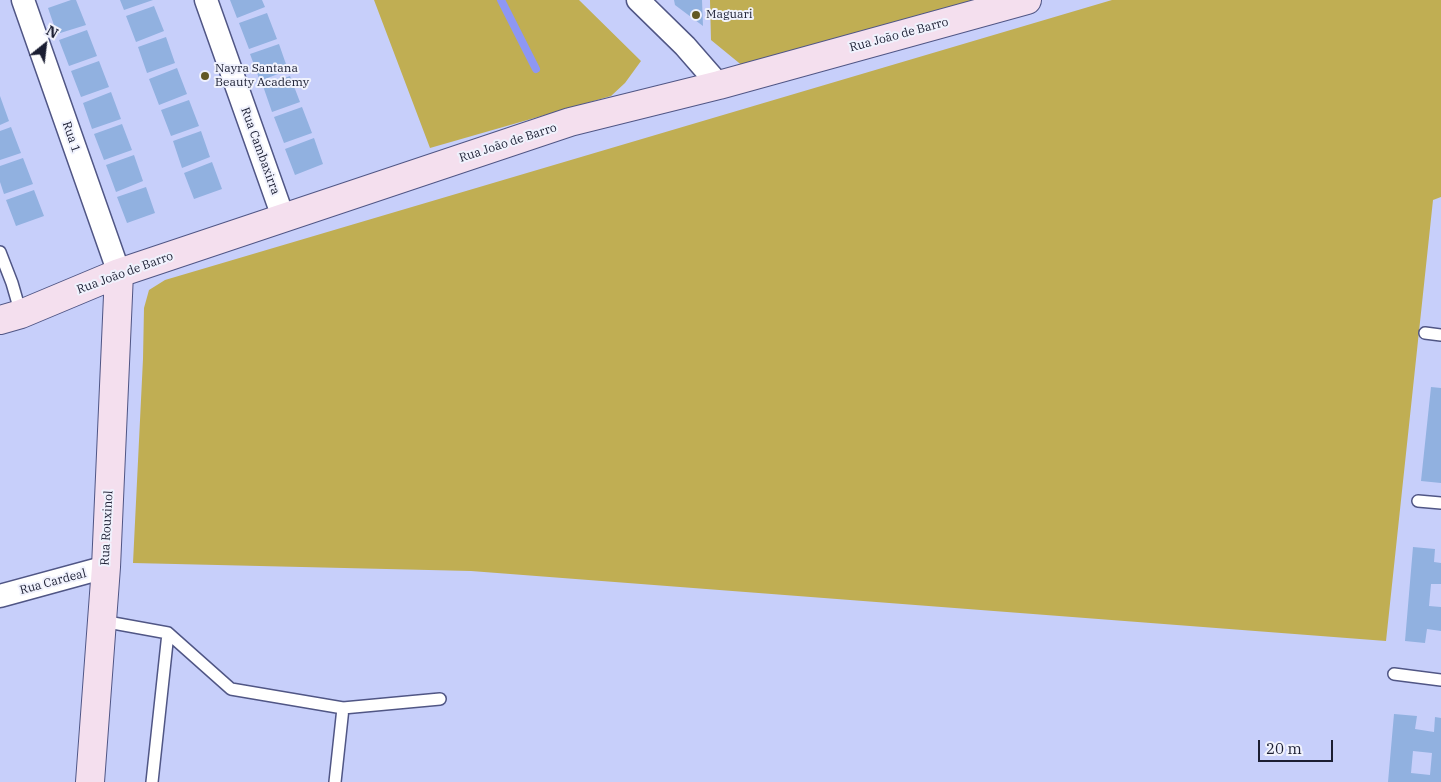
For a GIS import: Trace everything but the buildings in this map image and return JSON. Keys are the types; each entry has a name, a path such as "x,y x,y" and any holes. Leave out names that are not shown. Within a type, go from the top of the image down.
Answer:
{"street":[{"name":"Rua 1","path":"22,0 119,273"},
{"name":"Rua Cambaxirra","path":"206,0 284,217"},
{"path":"638,0 685,46 719,85"},
{"name":"Rua João de Barro","path":"10,317 119,273 570,122 719,85 1027,0"},
{"name":"Rua Rouxinol","path":"90,782 106,567 119,273"},
{"name":"Rua Cardeal","path":"0,596 106,567"}],"lane":[{"path":"0,252 12,283 10,317"},
{"path":"1425,333 1441,335"},
{"path":"1418,501 1441,504"},
{"path":"102,621 168,633 231,689 343,708 440,699"},
{"path":"152,782 168,633"},
{"path":"1394,674 1441,680"},
{"path":"334,782 343,708"}],"shaded area":[{"path":"374,0 579,0 641,61 625,83 611,96 430,148"},
{"path":"710,0 979,0 744,67 711,40"},
{"path":"1112,0 1441,0 1441,197 1433,200 1386,641 471,571 133,563 144,308 149,290 165,280"}],"waterway":[{"path":"501,0 536,69"}],"place":[{"name":"Maguari","path":"696,15"},
{"name":"Nayra Santana Beauty Academy","path":"205,76"}]}
